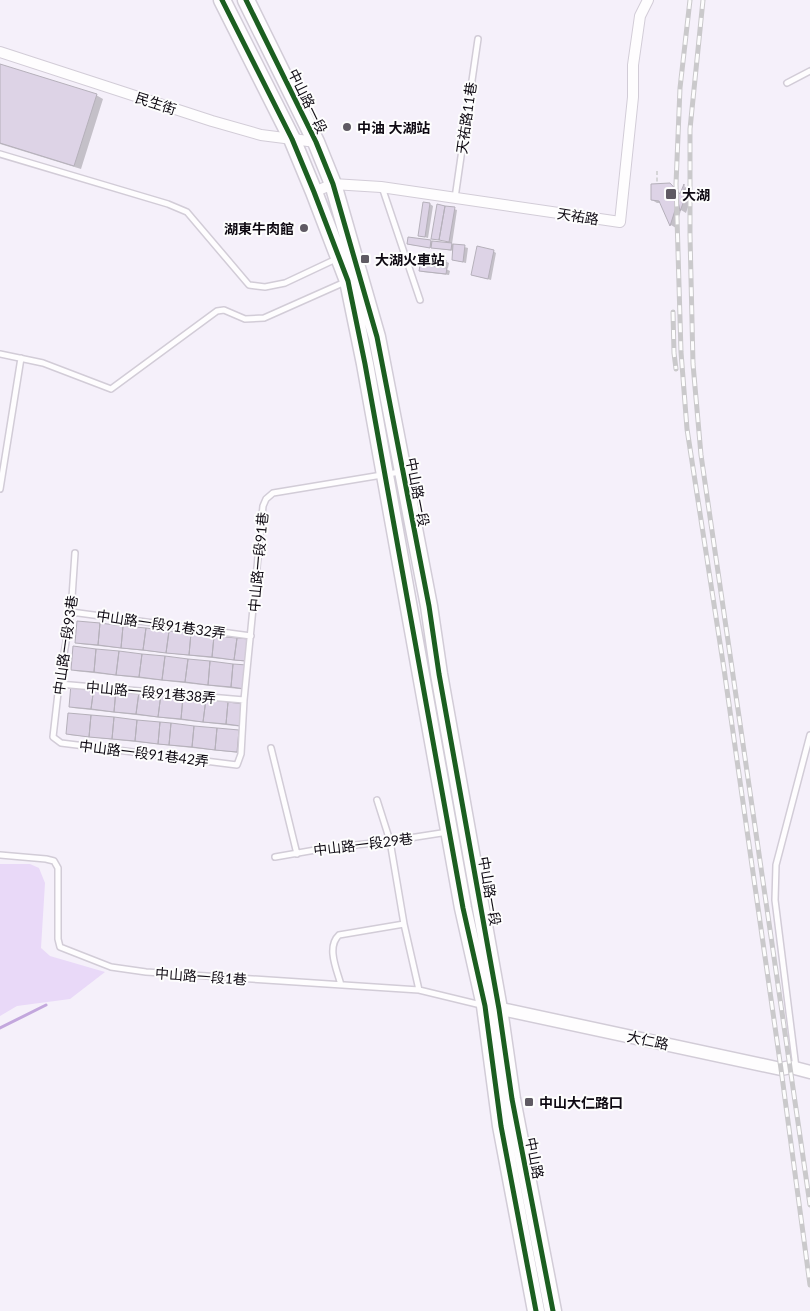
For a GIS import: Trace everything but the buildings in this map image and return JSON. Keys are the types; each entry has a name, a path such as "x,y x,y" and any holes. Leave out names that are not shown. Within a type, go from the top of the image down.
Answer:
{"main road":[{"name":"中山路一段","path":"222,0 292,139 348,281 365,364 463,908 492,1007"},
{"name":"中山路一段","path":"246,0 316,142 332,184 377,337 429,606 492,1007"},
{"name":"中山路","path":"492,1007 500,1126 536,1311"},
{"name":"中山路","path":"492,1007 512,1099 553,1311"}],"street":[{"name":"天祐路","path":"314,192 332,184 381,187 620,222 633,97 632,66 640,16 648,0"},
{"name":"民生街","path":"0,52 212,122 261,135 316,142"},
{"name":"大仁路","path":"492,1007 781,1069 790,1067 810,1072"}],"lane":[{"name":"天祐路11巷","path":"455,198 478,39"},
{"path":"787,83 810,71"},
{"path":"0,154 168,204 187,212 249,285 265,287 285,283 339,258"},
{"path":"381,187 420,300"},
{"path":"0,354 63,369 111,389 216,311 224,310 245,319 264,318 348,281"},
{"path":"0,489 21,358"},
{"name":"中山路一段91巷","path":"237,765 242,754 244,700 263,506 266,498 273,493 403,472"},
{"name":"中山路一段93巷","path":"53,737 59,684 71,612 75,553"},
{"name":"中山路一段91巷32弄","path":"71,612 251,636"},
{"name":"中山路一段91巷38弄","path":"59,684 244,700"},
{"path":"796,1069 775,900 776,865 810,734"},
{"name":"中山路一段91巷42弄","path":"53,737 61,743 237,765"},
{"path":"271,748 297,854"},
{"path":"377,800 390,842 404,924 419,990"},
{"name":"中山路一段29巷","path":"275,857 450,832"},
{"name":"中山路一段1巷","path":"0,855 54,861 58,868 58,939 60,947 66,951 111,966 146,972 419,990 492,1007"},
{"path":"341,985 332,946 334,940 339,935 404,924"}],"path":[{"path":"657,171 657,184"},
{"path":"677,216 678,201"}],"shaded area":[{"path":"0,864 30,864 39,868 45,883 41,948 50,956 105,972 70,999 17,1006 0,1016"}],"waterway":[{"path":"0,1028 46,1005"}],"railway":[{"path":"690,0 680,88 676,184 681,352 687,429 724,669 810,1285"},
{"path":"703,0 690,129 693,364 701,455 810,1205"},
{"path":"673,312 676,369"}],"cycle path":[{"path":"222,0 292,139 348,281 365,364 463,908 485,1006 501,1126 536,1311"},
{"path":"246,0 316,142 333,184 377,337 429,606 439,674 499,1009 512,1099 553,1311"}],"place":[{"name":"中油 大湖站","path":"347,127"},
{"name":"大湖","path":"671,194"},
{"name":"湖東牛肉館","path":"304,228"},
{"name":"大湖火車站","path":"365,259"},
{"name":"中山大仁路口","path":"529,1102"}]}
